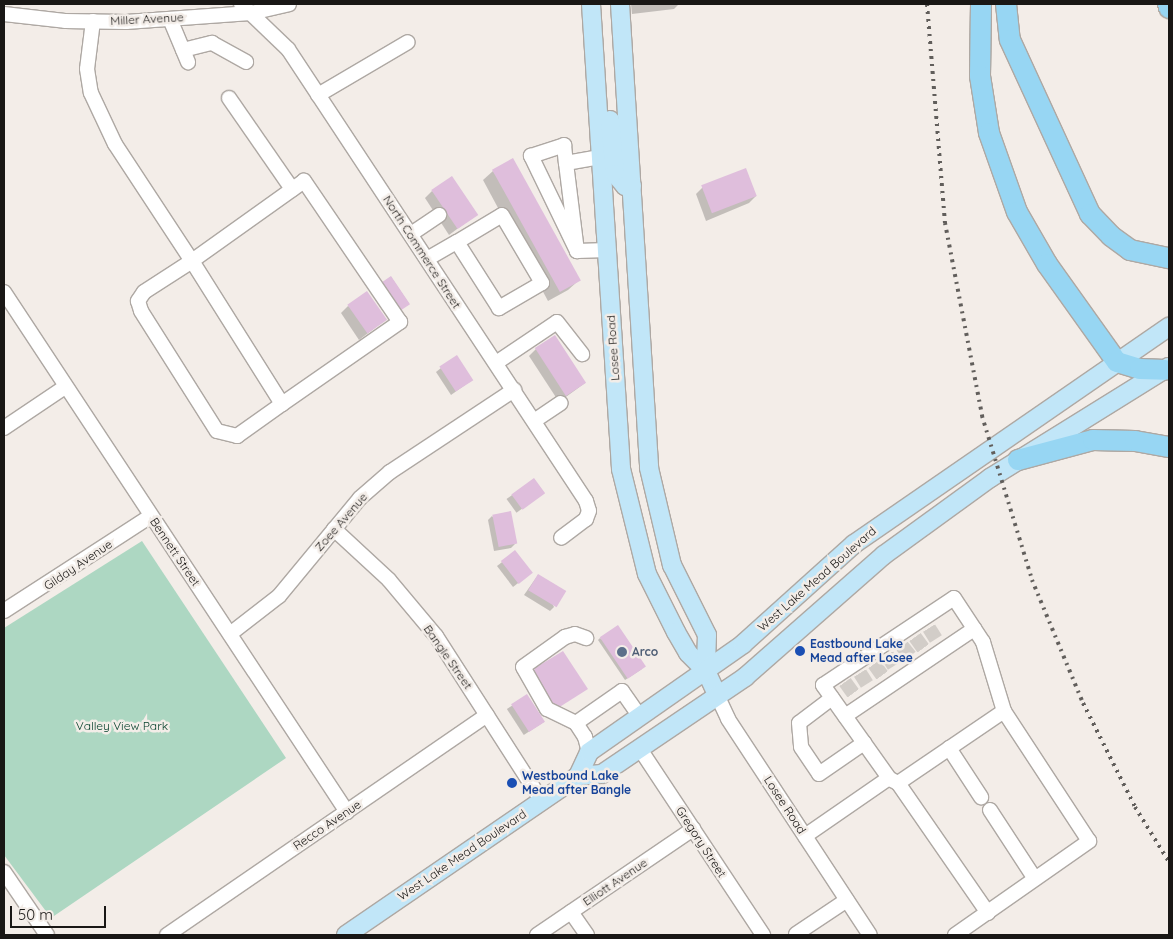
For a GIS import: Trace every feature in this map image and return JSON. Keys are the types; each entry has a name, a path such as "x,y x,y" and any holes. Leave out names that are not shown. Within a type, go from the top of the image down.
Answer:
{"highway":[{"path":"981,4 980,76 989,132 1017,212 1048,264 1118,362 1140,369 1167,368"},
{"path":"1006,4 1010,40 1090,214 1111,236 1130,250 1169,258"},
{"path":"1168,4 1169,8"},
{"path":"1018,460 1093,440 1134,441 1169,447"}],"main road":[{"name":"Losee Road","path":"591,4 621,469 627,502 647,574 688,653 706,671 717,695"},
{"name":"Losee Road","path":"620,4 649,468 672,565 707,635 706,671"},
{"path":"598,102 609,114 615,174 625,186 632,186"},
{"name":"West Lake Mead Boulevard","path":"589,752 743,644 860,539 1169,327"},
{"name":"West Lake Mead Boulevard","path":"346,935 578,776 602,774 717,695 776,652 884,555 1018,460 1167,368"},
{"path":"578,776 589,752"}],"street":[{"name":"Miller Avenue","path":"4,14 94,21 170,19 288,4"},
{"name":"North Commerce Street","path":"246,8 288,49 514,390 589,511 586,519 561,538"},
{"path":"170,19 185,56 212,43 246,62"},
{"path":"94,21 87,69 91,93 115,144 192,261 282,404"},
{"path":"318,95 408,42"},
{"path":"229,98 292,190"},
{"path":"564,145 566,163 577,251 532,156 564,145"},
{"path":"566,163 601,157"},
{"path":"304,181 400,322 237,436 217,431 141,311 138,302 144,292 192,261 292,190 304,181"},
{"path":"410,234 439,215"},
{"path":"427,259 502,215 542,283 499,308 457,242"},
{"path":"577,251 607,250"},
{"name":"Bennett Street","path":"4,292 347,812"},
{"path":"496,363 557,322 582,354"},
{"path":"4,428 65,387"},
{"name":"Zoee Avenue","path":"230,634 279,596 360,498 390,472 514,390"},
{"path":"534,421 561,403"},
{"name":"Gilday Avenue","path":"4,611 151,516"},
{"name":"Bangle Street","path":"334,529 390,580 436,636 542,801"},
{"path":"955,935 988,913 1089,841 1004,711 983,642 954,598 933,634 850,689 824,685 988,913"},
{"path":"845,716 850,689 864,679 933,634 974,629"},
{"path":"586,638 575,634 566,637 523,667 547,709 576,722 585,737 589,752"},
{"path":"576,722 622,691 640,717"},
{"name":"Losee Road","path":"717,695 728,719 870,935"},
{"path":"832,698 799,722 800,747 819,774 864,743"},
{"path":"805,836 949,748 1004,711"},
{"name":"Recco Avenue","path":"167,935 488,715"},
{"name":"Gregory Street","path":"640,748 763,935"},
{"path":"949,748 981,797"},
{"path":"990,810 1035,879"},
{"name":"Elliott Avenue","path":"536,935 693,829"},
{"path":"4,872 47,935"},
{"path":"796,934 847,900"},
{"path":"571,912 587,935"}],"green space":[{"name":"Valley View Park","path":"142,541 286,758 51,918 4,855 4,628"}],"building":[{"path":"513,158 581,280 560,292 492,170"},
{"path":"746,168 757,196 712,213 701,185"},
{"path":"452,176 478,215 458,229 431,190"},
{"path":"391,276 410,304 401,310 382,282"},
{"path":"367,291 387,320 367,333 347,305"},
{"path":"555,335 586,383 566,396 535,348"},
{"path":"457,355 473,380 456,392 439,366"},
{"path":"534,478 545,493 523,510 511,494"},
{"path":"511,511 517,543 499,547 492,515"},
{"path":"515,550 533,573 519,584 501,561"},
{"path":"538,574 566,591 557,607 528,590"},
{"name":"Arco","path":"618,625 646,666 628,679 600,637"},
{"path":"563,651 588,689 558,708 553,705 533,674 535,668"},
{"path":"527,694 545,722 529,732 511,704"}],"tunnel":[{"path":"929,628 936,639"},
{"path":"915,637 923,648"},
{"path":"902,646 910,656"},
{"path":"887,655 894,666"},
{"path":"874,664 882,675"},
{"path":"860,673 867,684"},
{"path":"845,682 853,693"}],"railway":[{"path":"927,4 945,223 982,416 1032,580 1083,703 1135,807 1169,862"}],"place":[{"name":"Eastbound Lake Mead after Losee","path":"800,651"},
{"name":"Arco","path":"622,652"},
{"name":"Westbound Lake Mead after Bangle","path":"512,783"}]}
